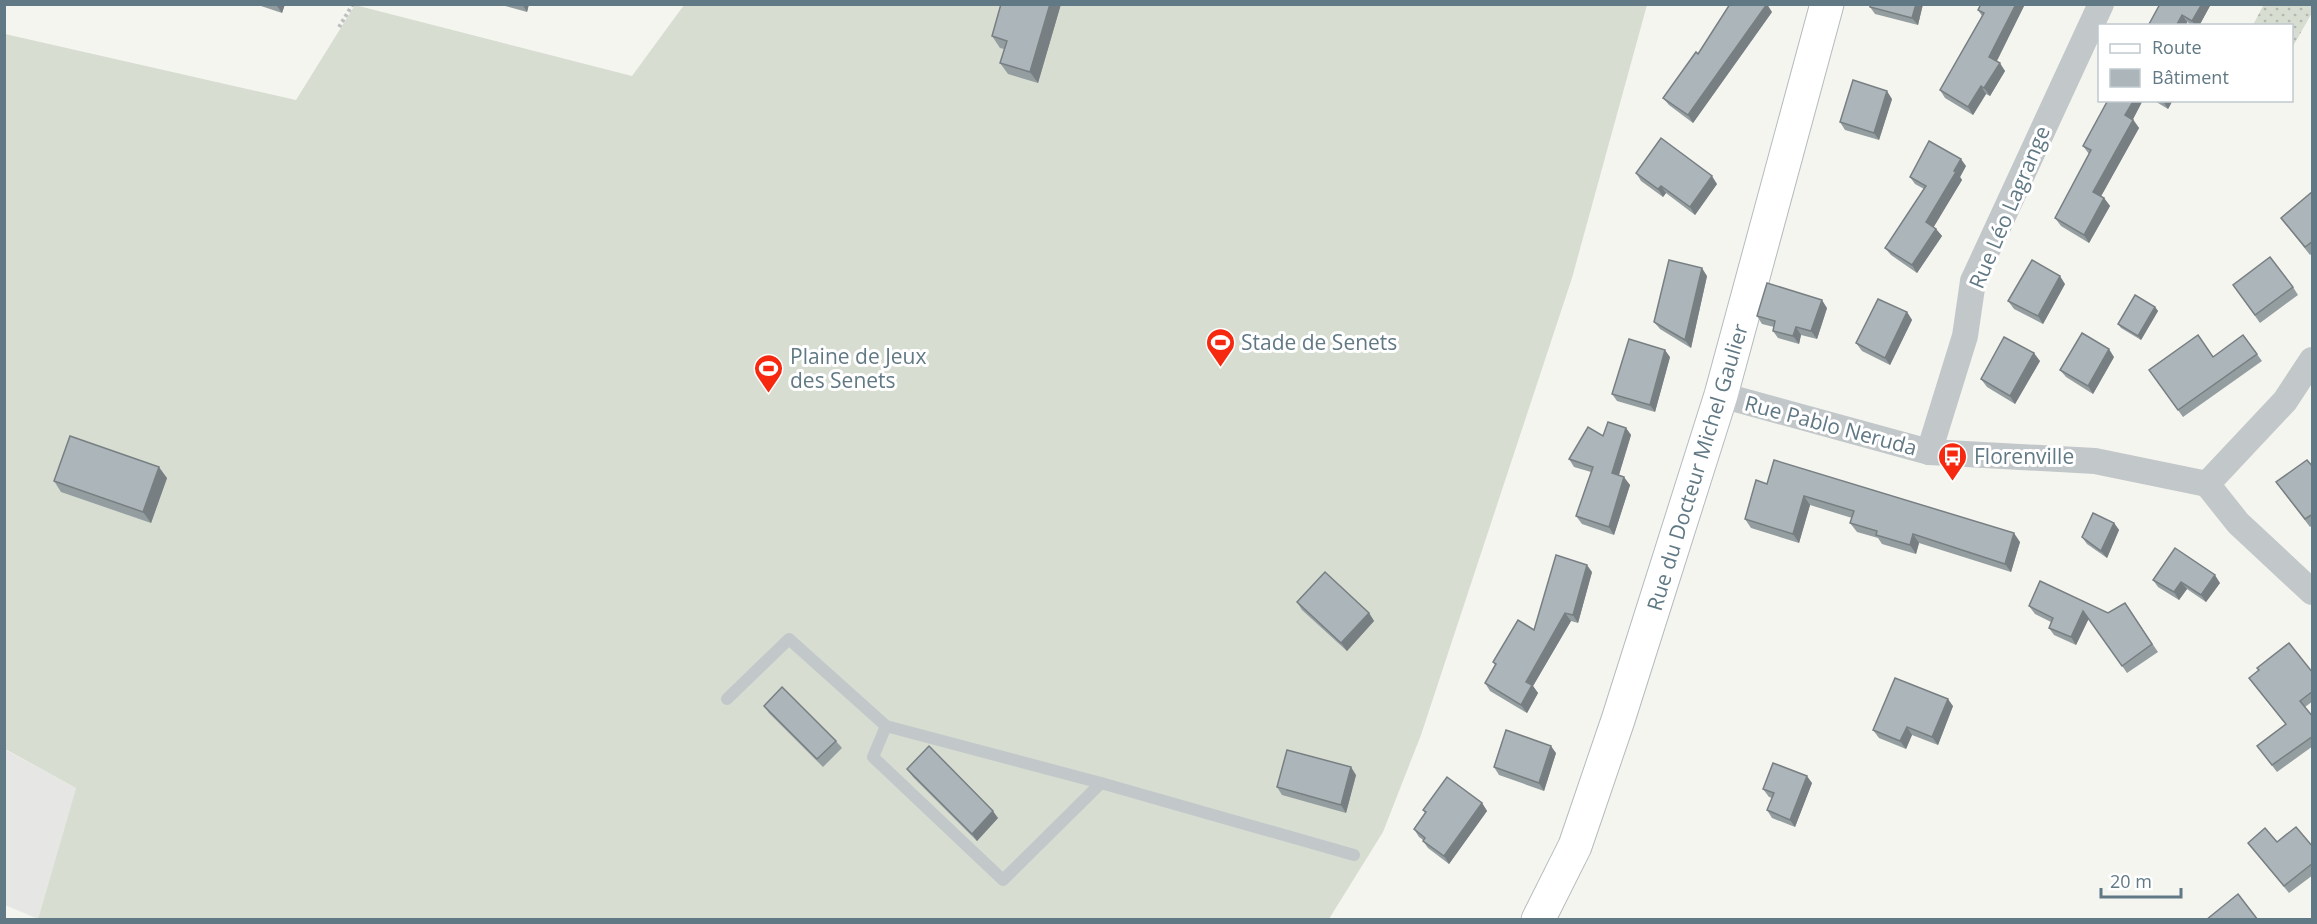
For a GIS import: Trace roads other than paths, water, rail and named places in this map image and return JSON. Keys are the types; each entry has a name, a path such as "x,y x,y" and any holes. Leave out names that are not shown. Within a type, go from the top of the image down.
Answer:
{"street":[{"name":"Rue du Docteur Michel Gaulier","path":"1538,920 1575,846 1618,720 1721,395 1827,4"},
{"name":"Rue Léo Lagrange","path":"1929,452 1965,336 1972,281 2101,4"},
{"path":"2313,360 2285,401 2207,484 2238,523 2313,592"},
{"name":"Rue Pablo Neruda","path":"1721,395 1929,452 2095,461 2207,484"}],"lane":[{"path":"727,699 789,639 886,726 1101,783 1354,855"},
{"path":"886,726 873,757 1003,880 1101,783"}],"place":[{"name":"Stade de Senets","path":"1220,368"},
{"name":"Plaine de Jeux des Senets","path":"769,394"},
{"name":"Florenville","path":"1953,482"}]}
